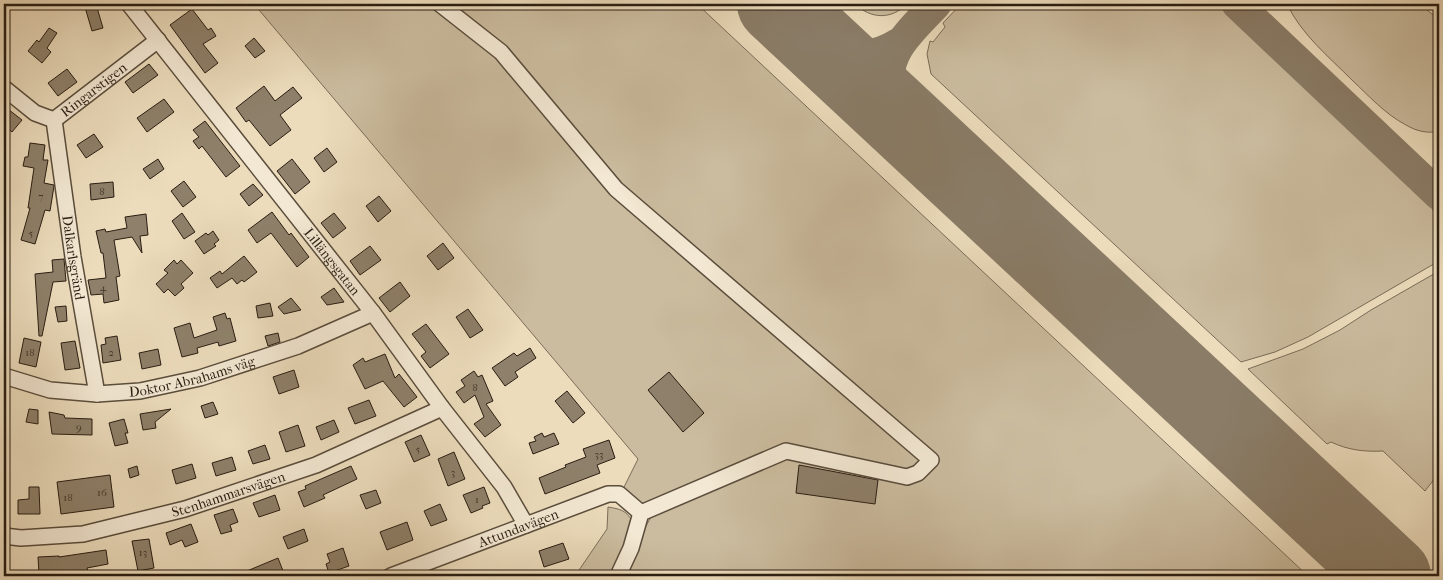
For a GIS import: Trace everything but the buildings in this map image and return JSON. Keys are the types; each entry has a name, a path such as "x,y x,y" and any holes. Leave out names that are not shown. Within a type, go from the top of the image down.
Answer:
{"street":[{"name":"Lillängsgatan","path":"129,4 373,313 442,408 504,487 526,525"},
{"path":"440,4 501,52 616,189 931,460 918,473 907,477 786,451 641,513 631,548 618,576"},
{"name":"Ringarstigen","path":"4,88 34,113 54,120 158,40"},
{"name":"Dalkarlsgränd","path":"54,120 74,258 97,394"},
{"name":"Doktor Abrahams väg","path":"4,376 50,390 97,394 140,391 200,378 298,346 373,313"},
{"name":"Stenhammarsvägen","path":"4,536 21,538 83,534 185,509 316,465 442,408"},
{"name":"Attundavägen","path":"391,576 608,494 619,494 641,513"}],"shaded area":[{"path":"254,4 697,4 1308,576 625,576 642,533 651,517 649,505 642,505 621,493 638,459"},
{"path":"855,4 907,4 894,13 881,16 868,13"},
{"path":"961,4 1217,4 1430,203 1439,224 1439,261 1308,337 1275,352 1241,362 931,74 927,54 930,41 933,42 945,27 943,23"},
{"path":"1287,4 1420,4 1439,20 1439,131 1426,132 1414,129 1398,121 1384,110 1316,45 1300,25"},
{"path":"1439,271 1439,473 1425,491 1383,451 1356,450 1331,442 1327,444 1248,369 1303,349 1340,330"},
{"path":"608,507 622,511 632,521 614,576 575,576 607,529"}],"taxiway":[{"path":"904,122 890,89 891,63 902,42 936,4"},
{"path":"1237,4 1439,195"},
{"path":"820,44 842,53 861,56 880,52 901,42"}],"runway":[{"path":"777,4 1391,576"}]}
